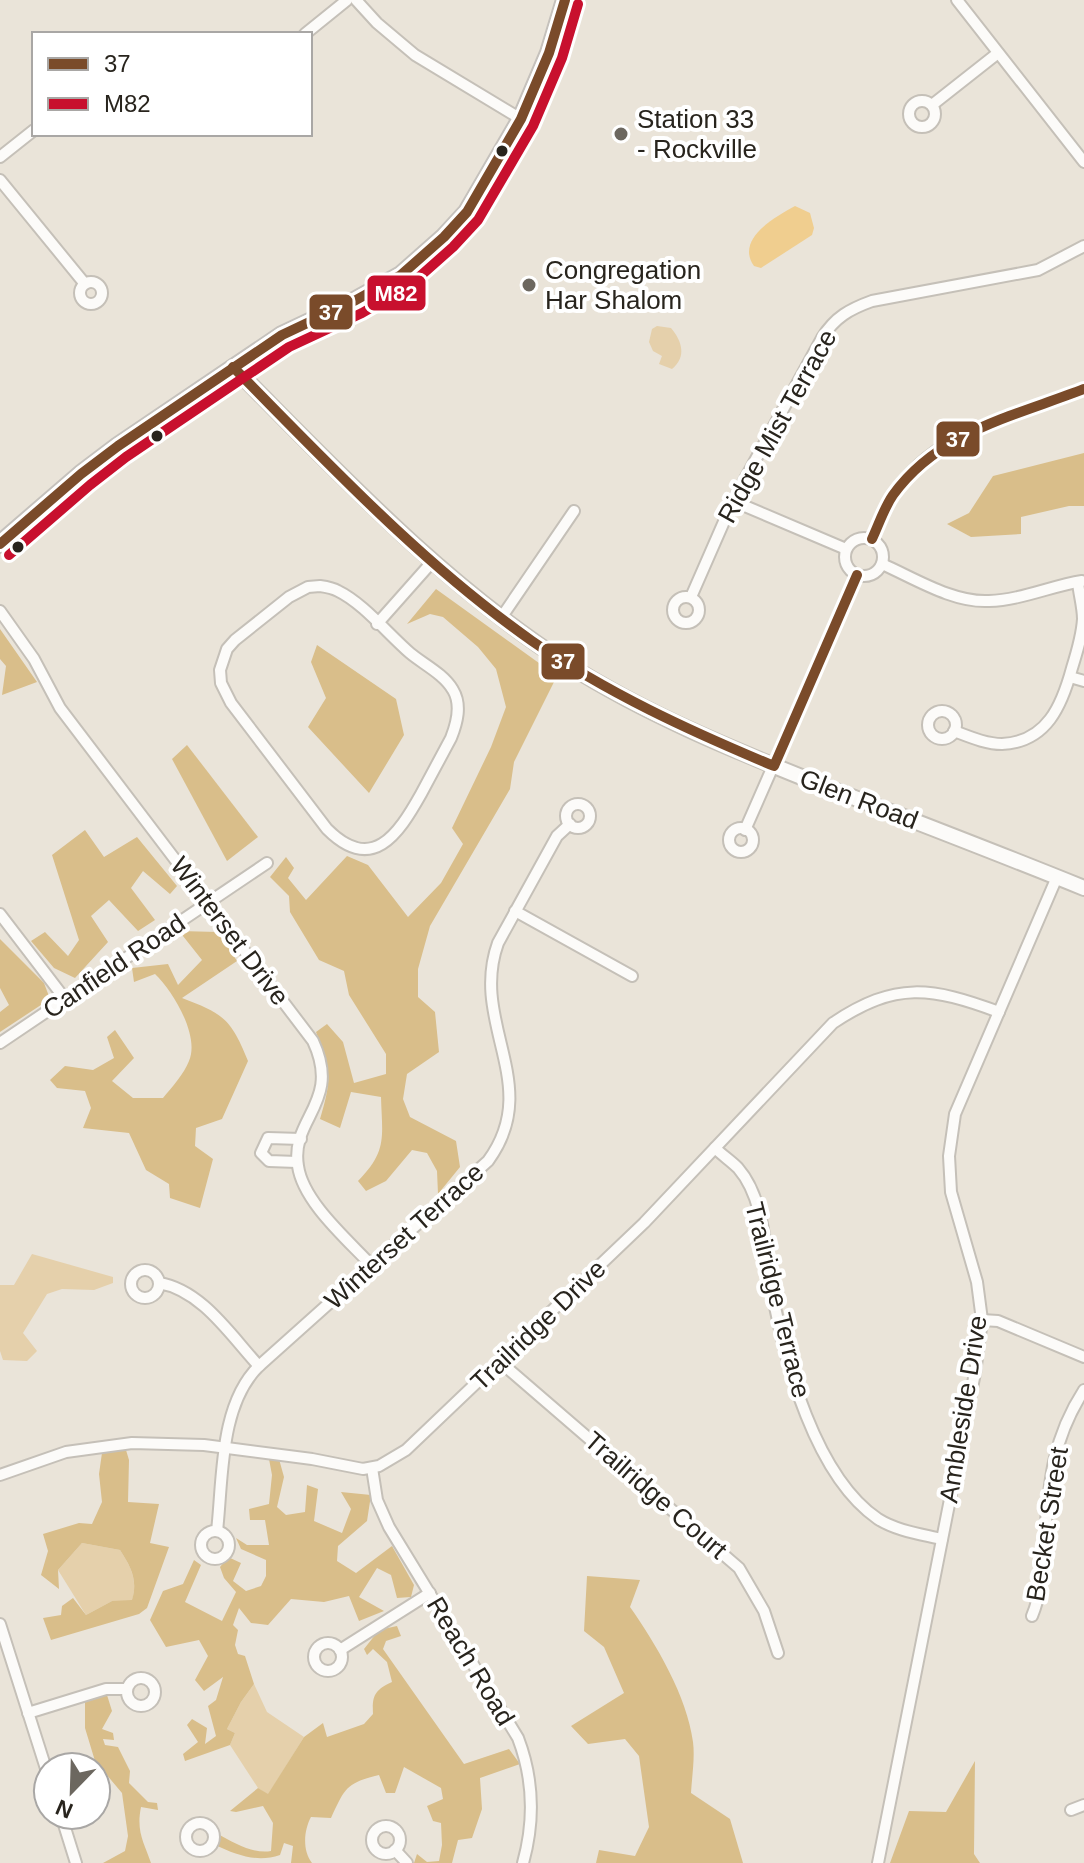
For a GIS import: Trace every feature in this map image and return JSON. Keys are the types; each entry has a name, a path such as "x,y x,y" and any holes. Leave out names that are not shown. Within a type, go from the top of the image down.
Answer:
{"main road":[{"path":"0,544 81,474 233,367 282,335 379,288 419,260 467,212 521,119 549,53 565,0"},
{"name":"Glen Road","path":"233,367 432,562 501,618 570,666 640,706 774,766 1084,888"}],"street":[{"path":"307,32 347,0"},
{"path":"356,0 377,23 415,55 521,119"},
{"path":"957,0 1084,162"},
{"path":"932,105 998,53"},
{"path":"0,157 32,132"},
{"path":"0,180 85,284"},
{"name":"Ridge Mist Terrace","path":"691,597 733,501 822,338 842,314 872,301 1038,270 1084,246"},
{"path":"872,539 894,493 911,472 935,451 980,425 1084,389"},
{"path":"733,501 846,549"},
{"path":"501,618 574,511"},
{"path":"858,538 872,539 882,549 882,564 872,574 857,575 846,563 846,549 858,538"},
{"path":"377,624 432,562"},
{"path":"882,564 974,600 1013,598 1081,581 1082,624 1070,677 1055,715 1032,736 1002,744 985,742 954,731"},
{"path":"745,830 857,575"},
{"path":"320,586 340,591 377,624 444,679 453,690 458,711 451,738 404,826 383,844 358,849 342,844 327,829 231,703 221,683 220,670 222,659 235,640 289,597 308,587 320,586"},
{"name":"Winterset Drive","path":"0,611 34,659 60,708 307,1033 317,1051 323,1075 321,1092 301,1139 297,1162"},
{"path":"1070,677 1084,681"},
{"name":"Winterset Terrace","path":"217,1531 235,1399 245,1382 259,1366 488,1161 500,1145 509,1121 511,1093 489,976 498,943 515,911 557,836 570,824"},
{"name":"Canfield Road","path":"0,1043 267,863"},
{"name":"Ambleside Drive","path":"878,1863 982,1320 977,1282 951,1192 949,1156 955,1114 1057,877"},
{"path":"515,911 632,976"},
{"path":"0,914 65,999"},
{"name":"Trailridge Drive","path":"372,1468 406,1450 644,1223 833,1023 858,1006 886,995 922,992 954,995 999,1012"},
{"path":"301,1139 268,1138 261,1153 269,1161 297,1162 310,1195 372,1266"},
{"name":"Trailridge Terrace","path":"715,1148 737,1168 756,1199 787,1359 807,1418 836,1474 852,1497 879,1520 904,1531 942,1539"},
{"path":"159,1283 184,1290 208,1310 259,1366"},
{"path":"982,1320 998,1321 1084,1357"},
{"name":"Trailridge Court","path":"499,1361 739,1568 764,1611 778,1653"},
{"name":"Becket Street","path":"1032,1616 1040,1597 1055,1447 1071,1410 1084,1390"},
{"path":"0,1475 45,1458 108,1445 159,1442 372,1468"},
{"name":"Reach Road","path":"372,1468 381,1513 501,1706 525,1755 532,1794 532,1819 523,1863"},
{"path":"340,1650 430,1593"},
{"path":"0,1624 40,1751"},
{"path":"28,1713 106,1689 127,1689"},
{"path":"1071,1810 1084,1805"},
{"path":"66,1831 76,1863"},
{"path":"395,1850 407,1863"}],"shaded area":[{"path":"795,206 810,213 814,228 812,235 761,268 754,266 749,256 753,238 768,223"},
{"path":"657,326 671,328 678,338 681,354 672,369 659,364 662,356 653,351 649,342 652,329"},
{"path":"1084,453 1084,506 1069,506 1021,517 1021,534 971,537 947,524 969,513 993,476"},
{"path":"436,589 557,676 514,762 510,789 430,926 418,969 418,997 435,1012 439,1052 407,1074 403,1099 410,1117 456,1141 460,1167 438,1194 437,1171 427,1153 412,1150 386,1181 366,1191 358,1181 379,1152 381,1097 351,1092 340,1128 320,1119 327,1094 328,1075 316,1032 327,1024 343,1042 354,1083 386,1074 386,1054 349,995 344,971 319,960 290,912 289,896 270,877 286,857 294,868 288,878 306,900 347,856 368,865 408,917 441,883 463,844 452,828 491,747 506,707 496,669 478,647 443,617 430,614 407,624"},
{"path":"0,629 37,682 2,695 6,666 0,659"},
{"path":"317,645 396,699 404,735 369,793 308,727 326,698 311,662"},
{"path":"187,745 258,837 227,861 172,759"},
{"path":"85,830 104,857 137,837 177,886 170,894 143,871 131,888 155,920 138,931 109,900 91,916 108,942 75,978 54,968 31,941 45,932 68,956 79,940 52,855"},
{"path":"179,931 218,932 237,961 182,998 224,1020 231,1027 248,1061 222,1119 196,1128 195,1146 213,1159 200,1208 170,1198 169,1184 146,1170 129,1133 83,1128 91,1108 85,1091 57,1088 50,1080 65,1066 93,1070 114,1058 107,1037 115,1030 134,1058 112,1081 133,1098 163,1098 187,1066 191,1039 177,1002 162,982 155,974 134,982 132,968 168,964 178,985 202,960"},
{"path":"0,939 44,983 50,999 0,1032 0,1012 9,1005 0,988"},
{"path":"32,1254 113,1277 113,1283 94,1290 62,1289 47,1294 23,1333 37,1351 27,1361 3,1360 0,1351 0,1285 14,1285"},
{"path":"126,1450 129,1460 128,1502 159,1504 150,1543 169,1547 147,1608 139,1614 51,1640 43,1618 61,1615 62,1606 73,1598 86,1615 112,1601 132,1600 132,1574 120,1550 82,1543 58,1570 59,1589 41,1575 48,1551 43,1534 79,1523 92,1524 102,1502 99,1474 102,1453"},
{"path":"269,1459 279,1459 284,1477 277,1507 286,1515 305,1512 307,1485 318,1489 314,1521 342,1533 351,1509 341,1492 371,1495 367,1521 338,1546 337,1561 356,1573 392,1546 414,1585 411,1597 397,1598 391,1575 377,1568 359,1597 384,1611 359,1621 349,1596 324,1602 291,1599 268,1625 251,1623 239,1608 233,1625 238,1630 235,1645 238,1654 245,1656 254,1684 227,1729 235,1733 230,1745 185,1761 183,1754 198,1742 187,1725 192,1719 207,1728 205,1744 216,1736 208,1706 216,1700 223,1677 204,1691 195,1680 208,1656 199,1640 166,1647 150,1620 163,1591 183,1584 194,1560 201,1565 185,1602 222,1621 236,1592 224,1578 220,1567 228,1557 241,1563 233,1581 246,1591 261,1586 266,1576 266,1560 241,1549 236,1538 247,1545 269,1545 265,1520 250,1520 249,1509 269,1504 272,1475"},
{"path":"82,1543 120,1550 132,1574 132,1601 112,1601 86,1615 58,1570"},
{"path":"587,1576 640,1580 630,1607 660,1654 690,1725 694,1748 691,1793 730,1819 743,1863 596,1863 599,1850 635,1856 649,1827 639,1756 625,1739 588,1744 571,1726 624,1693 604,1647 584,1631"},
{"path":"397,1626 401,1636 386,1641 383,1649 464,1764 509,1749 520,1764 480,1778 482,1809 472,1838 458,1840 452,1863 414,1863 417,1854 427,1862 439,1861 441,1823 433,1821 427,1806 443,1799 441,1788 404,1767 395,1793 386,1793 379,1775 368,1778 348,1788 331,1818 311,1817 305,1840 312,1863 291,1863 293,1846 284,1843 280,1855 263,1858 239,1855 215,1845 218,1834 251,1849 271,1851 273,1823 263,1806 230,1811 258,1788 268,1794 304,1737 323,1723 327,1737 364,1724 373,1714 376,1694 392,1682 387,1662 373,1649 367,1655 364,1649 379,1630"},
{"path":"254,1684 267,1712 304,1737 268,1795 258,1788 230,1745 235,1733 227,1729"},
{"path":"107,1695 112,1711 102,1729 113,1733 114,1740 103,1739 105,1745 118,1747 130,1771 129,1783 148,1802 157,1803 158,1810 141,1807 139,1823 151,1863 103,1863 125,1851 128,1836 122,1793 112,1781 112,1751 92,1751 85,1728 85,1701"},
{"path":"975,1761 974,1854 980,1863 890,1863 909,1811 946,1812"}],"transit line":[{"name":"37","path":"0,544 118,446 282,335 401,275 444,237 467,212 521,119 549,53 565,0"},
{"name":"M82","path":"9,555 126,457 289,347 362,313 409,286 453,247 478,220 533,126 562,58 578,4"},
{"name":"37","path":"233,367 414,545 491,611 590,678 650,710 774,766 857,575"},
{"name":"37","path":"872,539 893,495 933,455 980,428 1084,389"}],"place":[{"name":"Station 33 - Rockville","path":"621,134"},
{"name":"Congregation Har Shalom","path":"529,285"}]}
